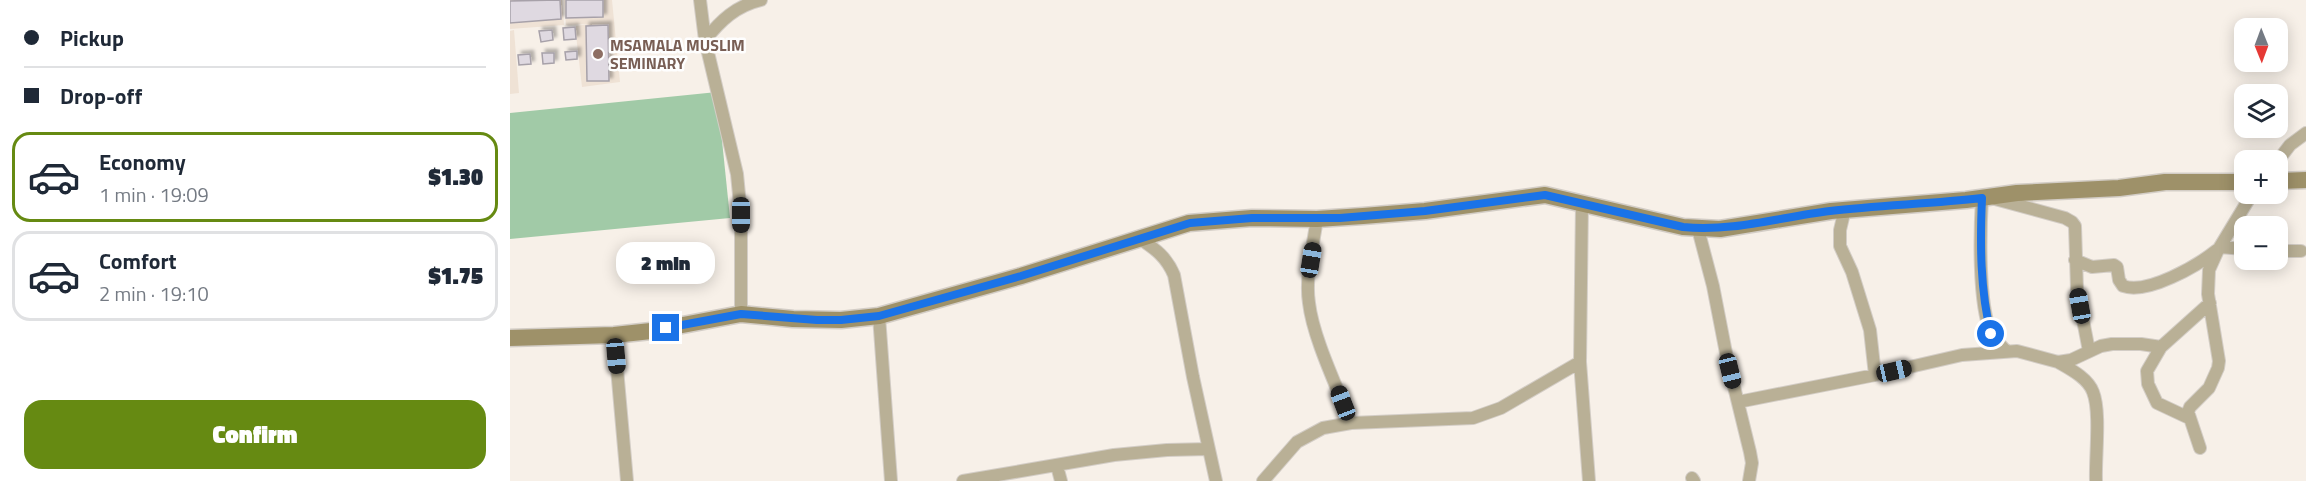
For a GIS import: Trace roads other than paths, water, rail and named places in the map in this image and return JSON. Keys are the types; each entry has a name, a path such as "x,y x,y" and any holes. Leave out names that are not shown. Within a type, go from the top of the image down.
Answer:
{"street":[{"path":"700,0 705,40 737,174 741,215 741,314"},
{"path":"705,40 732,11 761,0"},
{"path":"2286,150 2306,133"},
{"path":"2288,181 2306,180"},
{"path":"510,338 614,335 741,314 817,320 879,316 1021,276 1190,223 1252,218 1317,219 1425,211 1545,195 1698,229 1741,226 1845,209 2017,193 2119,188 2165,182 2234,182"},
{"path":"1986,197 2044,212 2072,222 2075,226 2077,289 2089,351"},
{"path":"1986,197 1980,233 1984,297 1991,334 2006,351"},
{"path":"1582,203 1580,362 1589,481"},
{"path":"2200,448 2189,418 2190,407 2209,388 2218,368 2208,282 2210,270 2219,248 2246,204"},
{"path":"1845,209 1840,230 1840,246 1852,272 1870,330 1875,375"},
{"path":"1317,219 1308,302 1320,343 1351,423"},
{"path":"1698,229 1752,463 1749,481"},
{"path":"1139,238 1158,250 1168,261 1174,275 1216,481"},
{"path":"2075,260 2092,267 2114,265 2123,286 2140,288 2154,285 2197,264 2219,248 2234,249"},
{"path":"2288,251 2301,250"},
{"path":"2189,418 2157,402 2148,384 2147,371 2161,347 2210,303"},
{"path":"879,316 891,481"},
{"path":"614,335 627,481"},
{"path":"2058,362 2071,360 2089,351 2112,344 2161,347"},
{"path":"1738,402 1962,355 2017,351 2058,362 2084,379 2093,391 2096,418 2096,481"},
{"path":"1263,481 1297,442 1323,428 1351,423 1473,418 1501,408 1580,362"},
{"path":"963,481 1114,455 1209,449"},
{"path":"1057,466 1061,481"}],"place":[{"name":"MSAMALA MUSLIM SEMINARY","path":"598,54"}]}
